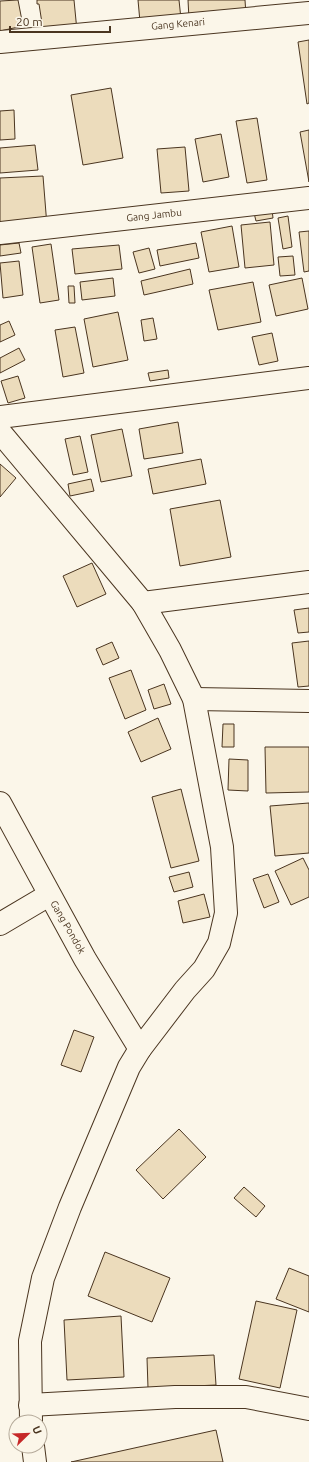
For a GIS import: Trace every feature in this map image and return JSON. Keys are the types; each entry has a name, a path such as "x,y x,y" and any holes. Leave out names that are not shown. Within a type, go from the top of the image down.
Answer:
{"street":[{"name":"Gang Kenari","path":"0,42 309,13"},
{"name":"Gang Jambu","path":"0,233 309,198"},
{"path":"0,417 309,378"},
{"path":"0,432 143,603 170,650 194,700 222,847 226,912 219,943 204,969 185,990 140,1049 130,1067 96,1146 43,1278 30,1341 30,1413 175,1397 246,1397 309,1409"},
{"path":"143,603 309,582"},
{"path":"194,700 309,701"},
{"name":"Gang Pondok","path":"0,803 49,895 140,1049"},
{"path":"0,924 49,895"}],"building":[{"path":"18,0 23,26 0,31 0,1"},
{"path":"37,0 74,0 77,31 44,36"},
{"path":"138,0 179,0 181,19 140,22"},
{"path":"188,0 245,0 246,15 189,19"},
{"path":"309,40 309,103 307,104 298,42"},
{"path":"111,88 123,158 83,165 71,95"},
{"path":"14,110 15,139 0,140 0,111"},
{"path":"257,118 267,180 247,183 236,121"},
{"path":"309,130 309,182 300,132"},
{"path":"221,134 229,177 203,182 195,139"},
{"path":"35,145 38,170 0,173 0,148"},
{"path":"185,147 189,191 161,193 157,149"},
{"path":"43,176 47,226 0,229 0,178"},
{"path":"272,210 273,218 256,221 254,213"},
{"path":"288,216 292,247 283,249 278,218"},
{"path":"270,222 274,265 245,268 241,225"},
{"path":"232,226 239,267 209,272 201,232"},
{"path":"309,231 309,271 304,272 299,232"},
{"path":"19,243 21,253 0,256 0,245"},
{"path":"196,243 199,258 160,266 157,250"},
{"path":"51,244 59,300 40,303 32,247"},
{"path":"119,245 122,269 75,274 72,249"},
{"path":"149,248 155,269 139,273 133,252"},
{"path":"293,256 295,275 280,276 278,257"},
{"path":"19,261 23,295 3,298 0,263"},
{"path":"190,269 193,284 144,295 141,281"},
{"path":"113,278 115,296 82,300 80,282"},
{"path":"302,278 308,309 276,316 269,285"},
{"path":"253,282 261,322 218,330 209,290"},
{"path":"68,286 74,286 75,303 69,303"},
{"path":"118,312 128,360 93,367 84,319"},
{"path":"153,318 157,339 144,341 141,320"},
{"path":"9,321 15,335 0,342 0,325"},
{"path":"75,327 84,373 63,377 55,330"},
{"path":"272,333 278,361 259,365 252,337"},
{"path":"19,348 25,360 0,373 0,358"},
{"path":"168,370 169,378 150,381 148,373"},
{"path":"18,376 25,398 8,403 1,381"},
{"path":"178,422 183,453 144,459 139,429"},
{"path":"122,429 132,476 101,482 91,435"},
{"path":"80,436 88,472 73,475 65,439"},
{"path":"201,459 206,484 153,494 148,469"},
{"path":"0,464 16,478 0,497"},
{"path":"91,479 94,491 70,496 68,484"},
{"path":"220,500 231,557 180,566 170,509"},
{"path":"92,563 106,594 77,607 63,576"},
{"path":"309,608 309,632 298,633 294,610"},
{"path":"309,641 309,686 298,687 292,643"},
{"path":"112,642 119,658 103,665 96,649"},
{"path":"131,670 146,710 125,719 109,678"},
{"path":"164,684 171,704 154,709 148,690"},
{"path":"158,718 171,749 141,762 128,732"},
{"path":"223,724 234,724 234,747 222,747"},
{"path":"265,747 309,747 309,792 266,793"},
{"path":"229,759 248,760 248,791 228,790"},
{"path":"181,789 199,861 171,868 152,797"},
{"path":"309,803 309,853 275,856 270,806"},
{"path":"303,858 309,870 309,897 291,905 275,871"},
{"path":"189,872 193,887 174,892 169,877"},
{"path":"268,874 279,902 264,908 253,879"},
{"path":"204,894 210,917 183,923 178,901"},
{"path":"74,1030 94,1037 81,1072 61,1065"},
{"path":"179,1129 206,1157 163,1199 136,1170"},
{"path":"244,1187 265,1206 256,1217 234,1198"},
{"path":"105,1252 170,1278 152,1322 88,1296"},
{"path":"289,1268 309,1276 309,1312 276,1299"},
{"path":"256,1301 297,1310 280,1388 239,1379"},
{"path":"121,1316 124,1377 67,1380 64,1320"},
{"path":"214,1355 216,1385 148,1388 147,1358"},
{"path":"216,1430 223,1462 71,1462"}]}
